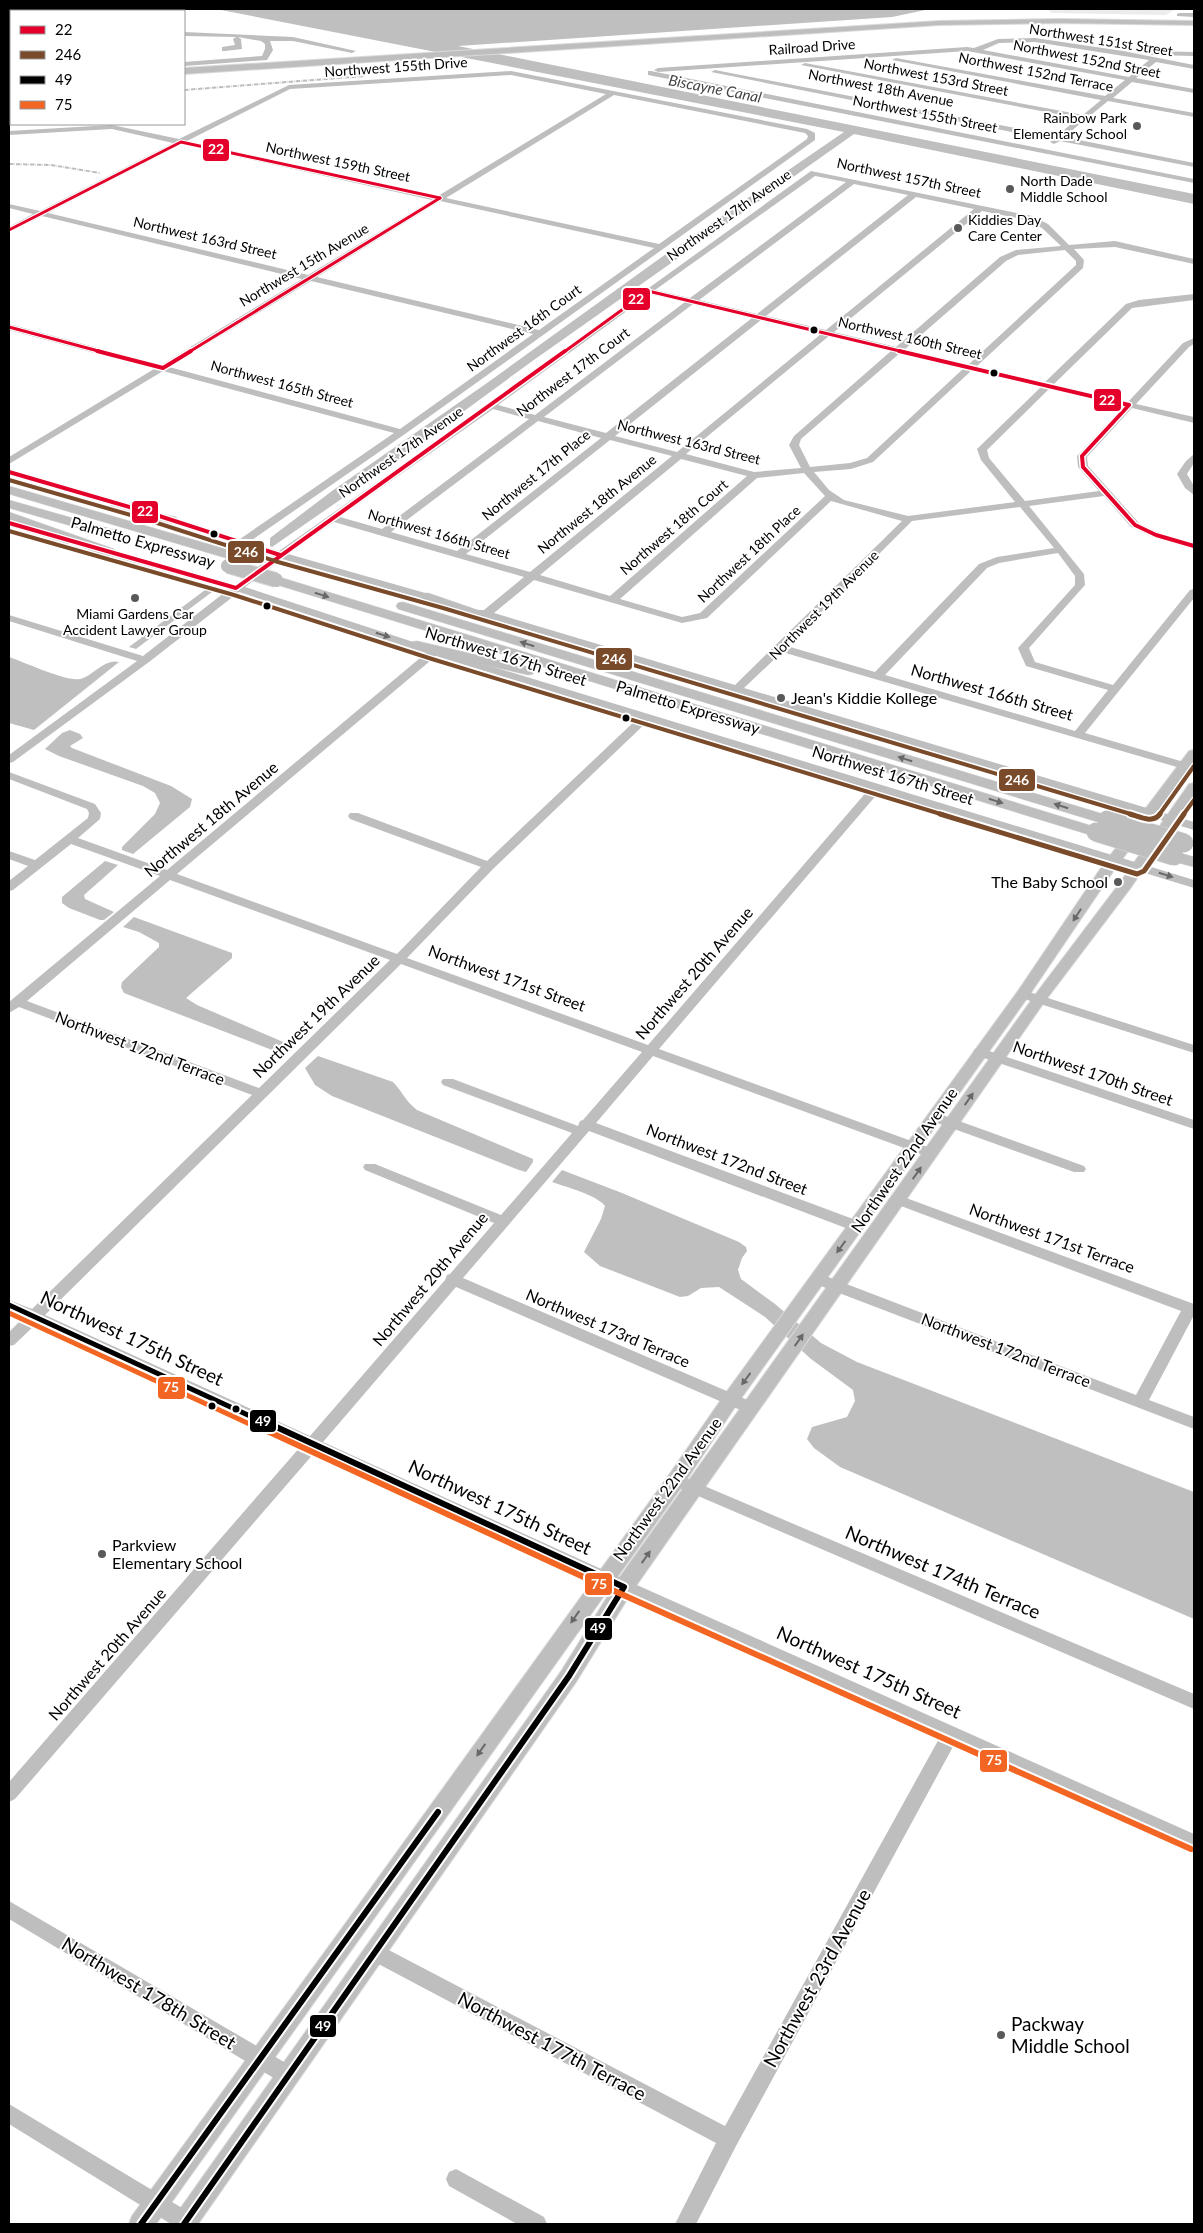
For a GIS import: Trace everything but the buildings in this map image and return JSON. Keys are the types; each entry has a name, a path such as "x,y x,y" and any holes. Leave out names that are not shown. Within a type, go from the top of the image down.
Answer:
{"highway":[{"path":"9,482 171,520"},
{"name":"Palmetto Expressway","path":"9,490 241,558 282,576 798,741 1184,848 1194,862"},
{"name":"Palmetto Expressway","path":"9,504 228,566 282,576 741,709 1101,826"},
{"path":"9,516 109,552"},
{"path":"428,597 678,684 741,709"},
{"path":"417,645 574,682 798,741"}],"main road":[{"path":"185,71 939,23 1060,21 1173,26 1194,29"},
{"path":"185,77 934,29 1173,26 1194,23"},
{"name":"Northwest 22nd Avenue","path":"141,2224 676,1480 731,1399 912,1146 1024,994 1114,860 1190,767 1194,754"},
{"name":"Northwest 22nd Avenue","path":"187,2223 569,1676 624,1587 1040,998 1138,867 1194,787"}],"street":[{"path":"1187,9 1179,15 1194,15"},
{"path":"185,34 293,39 352,51"},
{"path":"225,49 238,47 237,39"},
{"path":"185,64 259,59 267,56 267,51 261,47 260,41 263,39"},
{"name":"Northwest 151st Street","path":"976,50 998,41 1035,40 1194,67"},
{"name":"Railroad Drive","path":"651,73 652,71 660,70 976,50"},
{"name":"Northwest 152nd Street","path":"976,50 1194,91"},
{"path":"1123,54 1194,54"},
{"name":"Northwest 152nd Terrace","path":"873,56 1194,115"},
{"path":"1044,150 1154,60"},
{"name":"Northwest 153rd Street","path":"784,62 1083,118"},
{"name":"Northwest 18th Avenue","path":"697,68 1194,165"},
{"name":"Northwest 155th Drive","path":"181,142 283,89 511,73 806,131"},
{"name":"Northwest 155th Street","path":"651,73 1194,181"},
{"name":"Northwest 15th Avenue","path":"9,461 614,92"},
{"name":"Northwest 159th Street","path":"9,133 112,127 660,247"},
{"name":"Northwest 16th Court","path":"241,543 402,432 812,140 812,135 806,131"},
{"path":"9,230 181,142"},
{"name":"Northwest 157th Street","path":"814,173 981,207 1039,221 1067,247"},
{"name":"Northwest 17th Avenue","path":"9,760 145,660 280,555 491,406 648,290 814,173"},
{"name":"Northwest 17th Court","path":"383,533 852,180"},
{"name":"Northwest 17th Place","path":"458,555 606,436 915,194"},
{"name":"Northwest 163rd Street","path":"9,206 540,333"},
{"name":"Northwest 18th Avenue","path":"486,614 981,207"},
{"path":"1105,493 908,519 840,502 830,497 809,470 794,445 796,438 1003,259 1016,253 1115,244 1194,261"},
{"path":"809,470 851,466 870,460 1080,266 1080,260 1067,247"},
{"name":"Northwest 160th Street","path":"648,290 1194,420"},
{"path":"1116,689 1030,664 1023,648 1080,585 1080,576 1061,550 984,458 982,449 1129,306 1139,303 1194,297"},
{"name":"Northwest 165th Street","path":"9,327 402,432"},
{"path":"1194,341 1186,345 1129,405 1082,456 1081,461 1083,467 1134,525 1156,535 1194,546"},
{"name":"Northwest 163rd Street","path":"491,406 754,475 809,470"},
{"path":"1194,457 1182,471 1184,482 1194,492"},
{"name":"Northwest 167th Street","path":"9,472 116,502 280,555 486,614 1194,826"},
{"name":"Northwest 18th Court","path":"612,600 754,475"},
{"name":"Northwest 18th Place","path":"682,620 703,616 830,497"},
{"name":"Northwest 166th Street","path":"332,518 682,620"},
{"name":"Northwest 19th Avenue","path":"737,689 906,524 908,519"},
{"name":"Northwest 167th Street","path":"9,523 236,588 434,652 1194,884"},
{"path":"878,676 983,566 997,560 1061,550"},
{"path":"1078,734 1194,592"},
{"path":"9,618 145,660"},
{"name":"Northwest 166th Street","path":"781,648 1190,767"},
{"name":"Northwest 18th Avenue","path":"13,1006 434,652"},
{"name":"Northwest 19th Avenue","path":"9,1341 400,958 489,866 647,716"},
{"path":"9,775 91,807 95,813 94,819 9,887"},
{"name":"Northwest 20th Avenue","path":"9,1794 313,1444 452,1279 652,1050 877,787"},
{"path":"354,816 489,866"},
{"name":"Northwest 171st Street","path":"69,839 931,1153"},
{"path":"9,855 36,865"},
{"path":"1024,994 1194,1049"},
{"name":"Northwest 172nd Terrace","path":"13,1006 262,1094"},
{"name":"Northwest 170th Street","path":"980,1052 1194,1126"},
{"name":"Northwest 172nd Street","path":"448,1082 856,1226"},
{"path":"934,1117 1079,1169"},
{"path":"370,1167 503,1220"},
{"name":"Northwest 171st Terrace","path":"898,1200 1192,1309"},
{"name":"Northwest 173rd Terrace","path":"452,1279 751,1408"},
{"name":"Northwest 172nd Terrace","path":"818,1279 1194,1422"},
{"name":"Northwest 175th Street","path":"9,1305 604,1578 952,1732 1194,1842"},
{"path":"1140,1402 1192,1309"},
{"name":"Northwest 174th Terrace","path":"676,1480 1194,1702"},
{"name":"Northwest 23rd Avenue","path":"685,2224 729,2139 952,1732"},
{"name":"Northwest 178th Street","path":"9,1909 289,2076"},
{"name":"Northwest 177th Terrace","path":"376,1953 729,2139"},
{"path":"9,2113 187,2223"},
{"path":"456,2179 537,2224"}],"shaded area":[{"path":"216,9 930,9 892,17 458,46 1194,194 1194,204 854,134 531,362 389,466 272,547 270,546 270,538 332,491 487,383 659,259 844,132"},
{"path":"1048,9 1175,9 1166,15 1051,13"},
{"path":"213,587 216,589 136,649 129,647 205,590"},
{"path":"9,657 56,675 74,679 85,677 114,661 119,662 34,730 9,723"},
{"path":"70,730 80,734 83,738 70,746 72,748 171,786 192,799 190,807 133,854 122,850 122,847 155,814 160,803 155,793 143,786 59,756 45,749 62,733"},
{"path":"105,861 118,865 84,895 85,899 114,912 104,920 100,920 69,908 62,903 62,897"},
{"path":"134,917 232,953 232,958 186,998 197,1005 295,1047 285,1055 124,993 121,987 122,982 159,947 159,943 139,932 123,927"},
{"path":"318,1056 393,1082 417,1110 533,1159 533,1162 526,1172 519,1170 332,1096 315,1085 305,1068"},
{"path":"562,1170 739,1242 746,1247 747,1251 742,1258 738,1270 741,1279 775,1304 821,1343 857,1362 1194,1492 1194,1619 840,1467 814,1448 807,1439 812,1427 847,1417 855,1401 853,1390 811,1359 765,1317 719,1287 701,1288 688,1296 680,1297 600,1266 584,1252 601,1219 605,1206 595,1198 552,1182"}],"railway":[{"path":"185,90 365,76"},
{"path":"9,164 51,165 100,173"}],"transit line":[{"name":"22","path":"9,230 181,142 440,198"},
{"name":"22","path":"9,327 163,368 440,198"},
{"name":"22","path":"9,523 236,588 648,291 1129,405 1082,456 1083,467 1135,525 1156,535 1194,546"},
{"name":"22","path":"9,472 150,513 280,555"},
{"name":"246","path":"9,480 148,520 278,562 443,608 1150,820 1157,818 1194,766"},
{"name":"246","path":"9,531 234,595 432,659 1137,874 1144,871 1194,800"},
{"name":"49","path":"9,1305 624,1587 569,1676 184,2224"},
{"name":"75","path":"9,1313 601,1585 1191,1849"},
{"name":"49","path":"141,2224 438,1812"}],"place":[{"name":"Rainbow Park Elementary School","path":"1137,126"},
{"name":"North Dade Middle School","path":"1010,189"},
{"name":"Kiddies Day Care Center","path":"958,228"},
{"name":"Miami Gardens Car Accident Lawyer Group","path":"135,598"},
{"name":"Jean's Kiddie Kollege","path":"781,698"},
{"name":"The Baby School","path":"1118,882"},
{"name":"Parkview Elementary School","path":"102,1554"},
{"name":"Packway Middle School","path":"1001,2035"}],"water label":[{"name":"Biscayne Canal","path":"715,89"}]}
